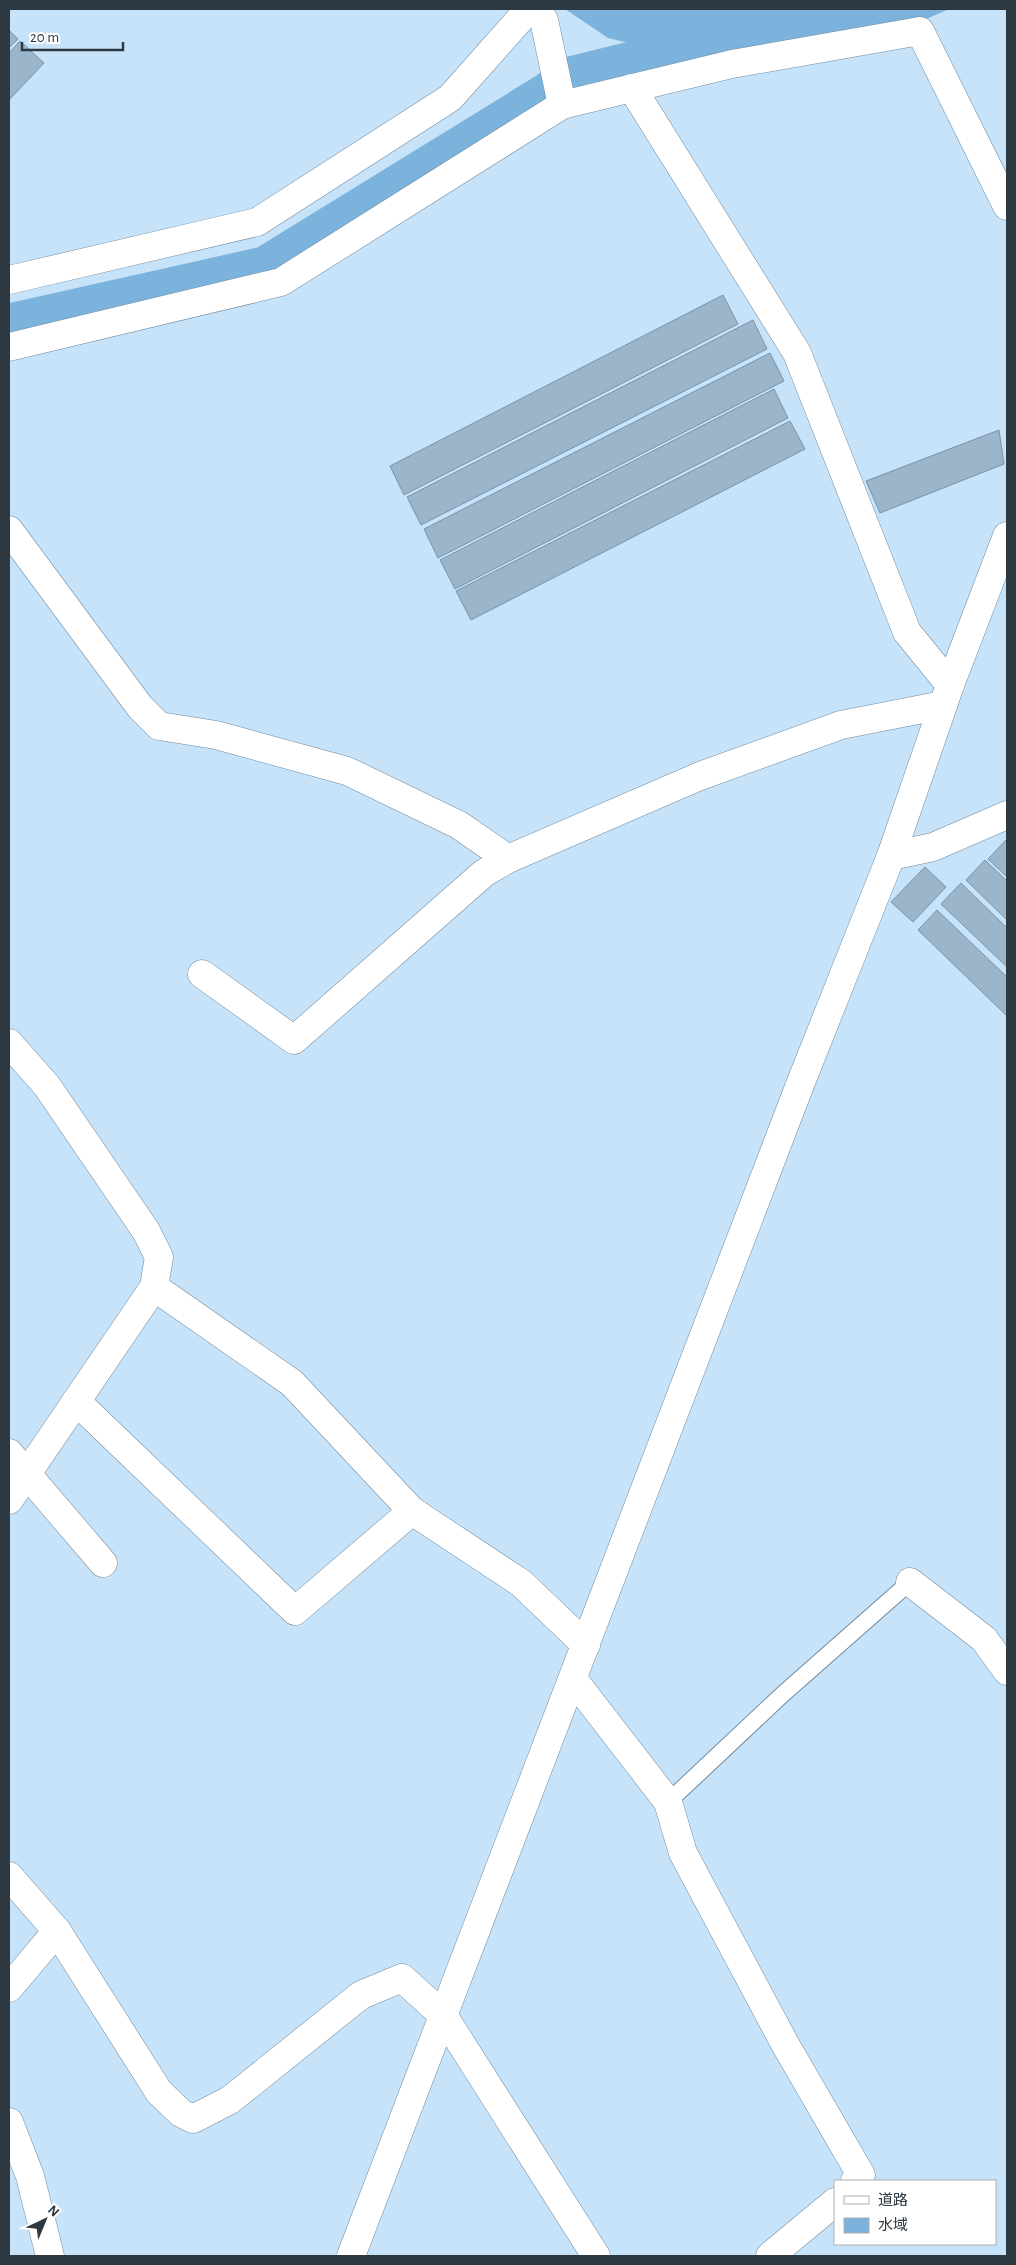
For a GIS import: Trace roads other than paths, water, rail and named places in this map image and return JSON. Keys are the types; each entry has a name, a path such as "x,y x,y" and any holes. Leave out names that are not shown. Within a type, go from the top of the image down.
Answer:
{"street":[{"path":"9,280 257,222 450,98 529,9"},
{"path":"536,9 544,20 562,105"},
{"path":"9,346 281,282 562,105 732,64 920,31 1007,206"},
{"path":"632,88 797,353 907,632 946,695"},
{"path":"9,530 140,707 159,726 216,735 347,771 459,825 508,859"},
{"path":"351,2256 801,1082 891,856 946,695 1007,536"},
{"path":"202,974 294,1040 484,873 508,859 700,776 841,725 946,695"},
{"path":"891,856 933,847 1007,815"},
{"path":"9,1043 48,1086 146,1231 159,1257 154,1287 9,1500"},
{"path":"154,1287 292,1383 412,1511 521,1583 586,1645"},
{"path":"76,1401 295,1612 412,1511"},
{"path":"9,1454 103,1563"},
{"path":"910,1582 984,1639 1007,1671"},
{"path":"573,1679 668,1802 683,1853 785,2044 861,2175 856,2180"},
{"path":"9,1876 57,1931 158,2092 181,2113 193,2119 230,2100 361,1995 402,1978 443,2015 596,2256"},
{"path":"9,1988 57,1931"},
{"path":"9,2122 30,2176 50,2256"},
{"path":"770,2256 834,2203"}],"lane":[{"path":"668,1802 783,1694 910,1582"}],"water":[{"path":"565,9 949,9 924,20 690,64 680,36 633,44 608,38"}],"waterway":[{"path":"9,321 264,264 574,73 729,35"}]}
